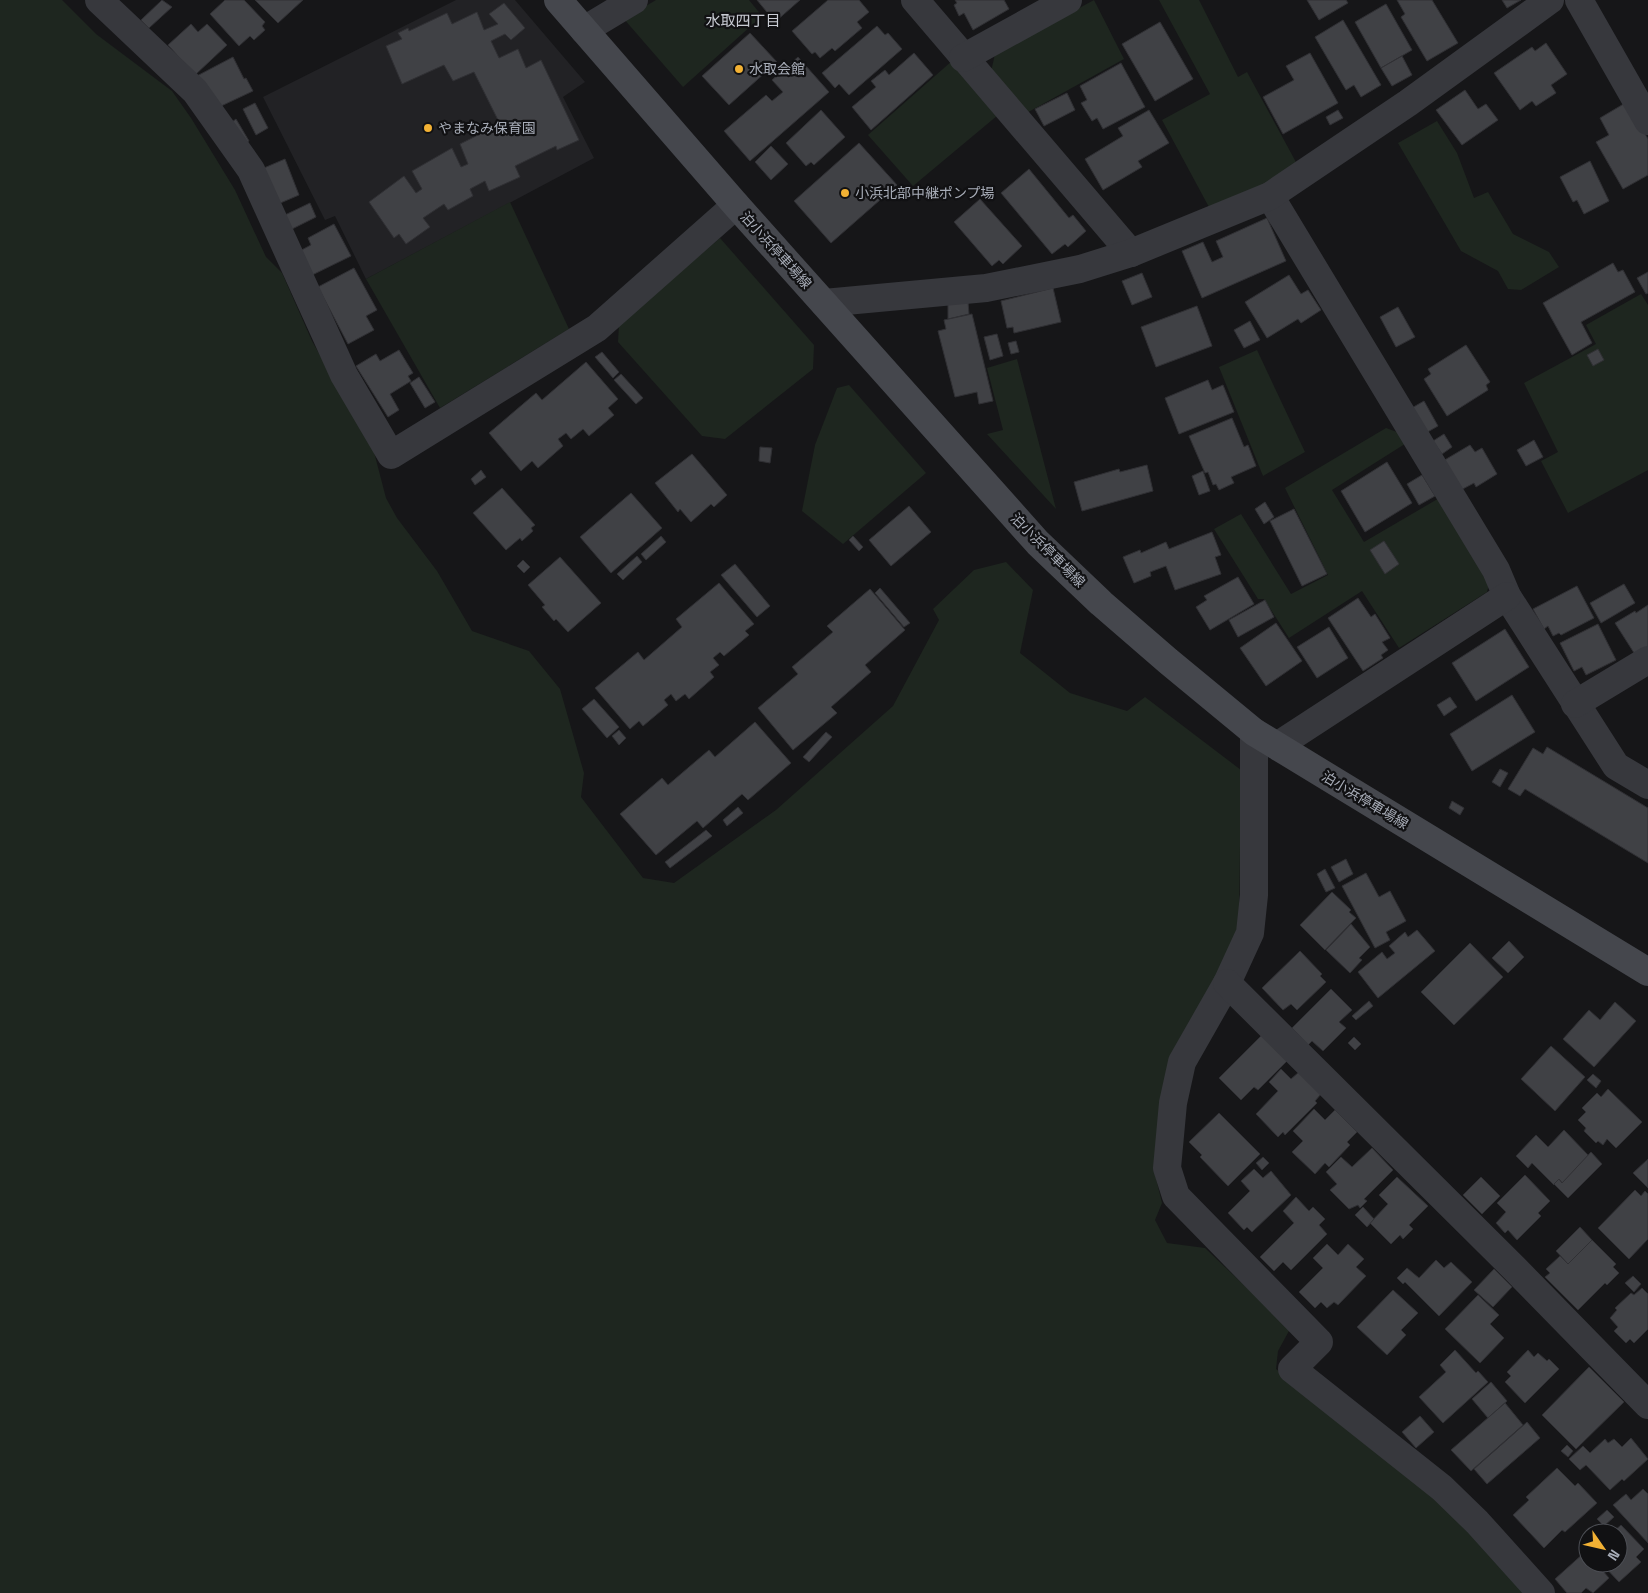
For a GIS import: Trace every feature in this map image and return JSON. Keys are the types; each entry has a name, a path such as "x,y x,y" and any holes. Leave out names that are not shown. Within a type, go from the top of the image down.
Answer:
{"main road":[{"name":"泊小浜停車場線","path":"558,0 736,205 1038,542 1161,655 1254,732 1648,972"}],"street":[{"path":"99,0 195,91 251,170 344,375 391,455 597,328 736,205"},
{"path":"584,30 634,0"},
{"path":"915,0 963,58 1037,140 1131,253"},
{"path":"963,58 1068,0"},
{"path":"824,303 986,288 1080,269 1131,253 1270,196 1408,103 1550,0"},
{"path":"1579,0 1648,122"},
{"path":"1270,196 1496,570 1507,596 1575,704 1616,766 1648,785"},
{"path":"1277,746 1507,596"},
{"path":"1575,704 1648,660"},
{"path":"1254,732 1254,895 1250,933 1227,983 1182,1062 1173,1103 1166,1168 1176,1196 1319,1342 1292,1368 1442,1488 1477,1522 1541,1593"},
{"path":"1227,983 1516,1270 1648,1405"}],"shaded area":[{"path":"0,0 62,0 96,34 172,91 191,118 235,190 266,257 282,273 312,341 374,452 386,498 397,518 437,571 472,631 529,651 560,689 584,773 581,797 643,878 674,883 776,810 893,706 939,620 933,609 974,570 1006,562 1033,590 1020,653 1070,693 1127,711 1145,697 1241,770 1239,923 1154,1170 1162,1203 1155,1220 1167,1243 1205,1248 1290,1329 1278,1351 1276,1369 1436,1496 1524,1593 0,1593"},
{"name":"やまなみ保育園","path":"456,0 515,0 585,82 563,97 594,158 366,279 335,216 325,220 263,97"},
{"path":"656,0 749,0 762,16 683,87 624,19"},
{"path":"1094,0 1124,59 1023,115 990,76 995,54"},
{"path":"1159,0 1199,0 1238,77 1247,72 1297,164 1262,188 1210,209 1162,120 1210,94"},
{"path":"952,61 998,115 913,186 868,135"},
{"path":"1437,121 1457,153 1474,198 1488,192 1513,234 1549,252 1559,267 1521,290 1508,289 1498,271 1461,251 1398,143"},
{"path":"510,202 569,329 440,408 366,279"},
{"path":"720,238 814,345 813,369 725,439 702,436 618,342 619,324"},
{"path":"1641,294 1648,305 1648,470 1568,513 1541,461 1558,452 1524,383 1596,344 1586,325"},
{"path":"1257,350 1305,452 1263,476 1219,367"},
{"path":"1017,359 1056,509 987,434 1003,430 987,368"},
{"path":"849,385 926,473 843,544 802,511 815,445 837,388"},
{"path":"1386,428 1405,435 1408,442 1332,490 1364,542 1441,497 1490,580 1487,592 1399,648 1362,591 1289,638 1264,599 1258,599 1214,529 1241,514 1291,594 1328,575 1285,488"}],"building":[{"path":"162,0 172,7 149,28 141,20"},
{"path":"225,0 244,0 265,22 262,26 265,30 254,40 250,36 239,46 210,14"},
{"path":"255,0 303,0 278,23"},
{"path":"757,0 800,0 775,22"},
{"path":"828,0 859,0 869,12 857,22 862,28 835,51 832,48 820,58 815,52 812,54 792,31"},
{"path":"955,0 1004,0 1009,9 973,30 964,13 959,16 954,5 957,3"},
{"path":"1307,0 1346,0 1348,3 1319,20"},
{"path":"1397,0 1432,0 1458,43 1427,61 1401,17 1405,14"},
{"path":"1502,0 1521,0 1507,8"},
{"path":"504,3 525,28 511,40 505,34 491,41 499,58 518,49 526,68 541,60 579,140 557,150 556,146 515,166 520,177 489,191 485,181 470,189 473,196 448,210 444,204 423,218 430,227 406,244 399,234 394,238 369,202 404,176 416,193 422,189 412,171 452,148 461,167 468,164 460,144 500,124 474,72 453,81 444,65 402,84 386,46 402,39 398,33 408,28 409,31 447,13 452,24 477,12 484,30 498,24 489,14"},
{"path":"1386,4 1412,50 1381,68 1355,22"},
{"path":"1343,20 1381,85 1361,97 1354,85 1346,90 1315,37"},
{"path":"1160,22 1193,79 1155,101 1122,44"},
{"path":"191,24 198,32 207,24 227,45 195,75 168,45"},
{"path":"877,26 885,35 888,33 902,49 849,95 839,84 835,88 822,73"},
{"name":"水取会館","path":"750,33 777,62 729,105 702,76"},
{"path":"1546,43 1567,74 1551,85 1556,93 1536,106 1532,101 1520,110 1494,73 1532,47 1535,51"},
{"path":"914,53 933,75 871,130 852,107 876,87 871,81 885,70 889,75"},
{"path":"1310,53 1338,103 1283,134 1263,97 1294,80 1286,66"},
{"path":"1402,56 1412,75 1392,86 1381,68"},
{"path":"233,57 244,79 246,78 253,91 219,107 195,77"},
{"path":"798,57 829,92 750,161 724,131 766,95 772,101 783,92 772,80"},
{"path":"1121,63 1145,107 1103,129 1097,118 1092,121 1081,103 1087,100 1080,86"},
{"path":"1465,90 1478,109 1486,104 1498,120 1462,145 1436,110"},
{"path":"1067,93 1075,110 1044,126 1035,109"},
{"path":"1627,102 1648,139 1648,175 1623,189 1596,142 1609,135 1600,118"},
{"path":"255,103 268,128 256,135 243,109"},
{"path":"821,110 845,137 814,165 811,162 806,166 786,143"},
{"path":"1149,110 1169,143 1138,161 1142,167 1103,190 1085,159 1123,136 1118,128"},
{"path":"1338,110 1343,118 1330,125 1326,117"},
{"path":"236,119 249,141 240,146 228,125"},
{"name":"小浜北部中継ポンプ場","path":"859,143 897,185 831,243 794,201"},
{"path":"771,146 788,164 771,180 755,162"},
{"path":"285,159 299,195 278,204 264,168"},
{"path":"1590,161 1609,201 1584,214 1577,200 1573,202 1560,177"},
{"path":"1029,169 1069,218 1073,215 1086,231 1068,247 1065,244 1052,254 1001,193"},
{"path":"980,199 1022,246 1003,264 999,260 992,266 954,222"},
{"path":"310,203 316,217 292,229 285,215"},
{"path":"1267,218 1286,261 1202,298 1182,251 1203,242 1212,262 1223,257 1216,241"},
{"path":"334,224 351,256 306,278 294,254 311,245 308,238"},
{"path":"1613,263 1618,272 1623,270 1635,292 1581,322 1592,343 1572,355 1543,303"},
{"path":"354,268 377,310 366,316 374,330 348,344 318,287"},
{"path":"1648,272 1648,293 1646,294 1637,278"},
{"path":"1142,273 1152,297 1132,305 1122,281"},
{"path":"1289,275 1301,294 1308,290 1321,310 1301,323 1298,319 1267,338 1245,302"},
{"path":"1053,288 1061,322 1014,333 1013,327 1007,328 1001,301"},
{"path":"968,302 969,314 948,319 948,304"},
{"path":"1197,306 1212,346 1156,367 1141,327"},
{"path":"1398,307 1415,337 1396,347 1380,317"},
{"path":"972,314 993,401 979,404 977,392 955,397 938,331 946,329 944,320"},
{"path":"1250,321 1260,340 1244,348 1234,330"},
{"path":"997,334 1003,356 990,360 984,337"},
{"path":"1016,341 1019,352 1011,354 1008,343"},
{"path":"1466,345 1490,382 1486,385 1488,390 1447,416 1424,379 1431,374 1428,369"},
{"path":"1598,349 1604,360 1593,366 1587,355"},
{"path":"399,350 413,373 408,376 411,381 390,394 399,410 388,417 356,366 376,354 380,361"},
{"path":"602,352 619,372 613,378 595,357"},
{"path":"586,362 618,399 608,408 614,415 589,436 583,429 571,439 566,433 558,439 563,446 538,468 532,461 521,471 489,433 536,393 542,400"},
{"path":"621,374 643,398 636,404 614,380"},
{"path":"419,377 435,402 425,408 410,383"},
{"path":"1208,380 1212,390 1223,385 1234,412 1179,434 1165,398"},
{"path":"1424,401 1438,426 1424,434 1410,409"},
{"path":"1232,418 1244,447 1248,445 1256,466 1231,477 1234,483 1219,490 1216,484 1213,485 1208,472 1205,473 1189,436"},
{"path":"1444,434 1452,447 1442,454 1433,441"},
{"path":"1534,440 1543,457 1526,466 1517,450"},
{"path":"1470,445 1475,452 1482,448 1497,474 1476,487 1474,483 1457,492 1443,461"},
{"path":"760,447 772,448 770,463 759,461"},
{"path":"692,454 727,495 714,507 711,504 691,522 680,509 678,512 655,483"},
{"path":"1387,462 1412,503 1365,532 1341,491"},
{"path":"1147,465 1153,491 1082,511 1074,482 1119,469 1120,472"},
{"path":"481,470 486,477 475,485 471,479"},
{"path":"1203,471 1210,491 1199,495 1192,476"},
{"path":"1422,475 1435,496 1419,505 1407,484"},
{"path":"502,488 535,525 531,528 533,531 522,541 520,538 506,550 473,513"},
{"path":"631,493 662,528 611,573 580,537"},
{"path":"1265,502 1274,517 1264,524 1255,509"},
{"path":"909,506 931,532 891,566 869,540"},
{"path":"1294,509 1327,574 1302,586 1270,521"},
{"path":"1212,532 1221,555 1215,557 1221,574 1175,590 1166,566 1150,572 1151,576 1134,583 1123,557 1140,550 1141,553 1166,542 1169,549"},
{"path":"661,536 666,542 646,560 641,554"},
{"path":"853,536 863,547 859,551 849,540"},
{"path":"1384,541 1399,564 1385,574 1370,550"},
{"path":"637,556 642,562 623,580 617,574"},
{"path":"560,557 601,603 568,632 556,619 554,621 542,607 545,605 528,585"},
{"path":"523,560 530,567 524,573 517,566"},
{"path":"735,564 770,606 757,617 721,575"},
{"path":"1238,577 1254,604 1210,630 1196,607 1207,600 1204,596"},
{"path":"719,583 754,624 745,631 749,635 724,656 720,652 713,658 719,665 710,672 714,677 689,699 685,694 676,701 671,694 664,700 668,705 643,726 639,721 630,729 595,688 638,652 644,660 682,627 676,619"},
{"path":"1624,584 1635,603 1601,623 1590,603"},
{"path":"1577,586 1594,618 1561,635 1559,633 1553,636 1548,626 1544,629 1533,609"},
{"path":"880,588 910,623 904,627 875,593"},
{"path":"870,589 905,630 865,665 871,672 831,707 837,713 793,750 758,708 798,674 792,667 833,632 827,626"},
{"path":"1358,598 1371,617 1375,614 1390,638 1382,642 1388,650 1381,655 1383,658 1363,671 1328,618"},
{"path":"1265,600 1274,617 1238,637 1229,620"},
{"path":"1648,605 1648,649 1636,656 1615,623"},
{"path":"1276,623 1302,661 1266,686 1240,648"},
{"path":"1598,624 1616,660 1586,675 1582,667 1574,671 1560,643"},
{"path":"1329,627 1348,658 1317,678 1297,647"},
{"path":"1505,629 1529,667 1476,701 1452,663"},
{"path":"1512,695 1535,732 1472,771 1450,734"},
{"path":"1450,697 1457,707 1444,716 1437,705"},
{"path":"594,699 619,727 607,738 582,709"},
{"path":"755,722 791,763 748,800 742,794 703,828 697,821 656,855 620,814 662,778 668,785 709,750 715,757"},
{"path":"619,730 626,738 619,745 612,736"},
{"path":"826,732 832,737 809,762 803,757"},
{"path":"1547,747 1648,808 1648,863 1525,789 1520,796 1508,789 1533,748 1543,754"},
{"path":"1500,769 1508,773 1500,787 1492,782"},
{"path":"1452,801 1464,808 1460,815 1449,808"},
{"path":"738,807 743,813 727,826 723,820"},
{"path":"706,830 712,836 670,868 665,862"},
{"path":"1346,859 1353,874 1339,882 1331,867"},
{"path":"1325,869 1335,888 1326,892 1317,874"},
{"path":"1366,873 1379,897 1390,891 1406,921 1386,932 1390,940 1375,948 1342,886"},
{"path":"1332,892 1351,910 1349,912 1356,918 1325,950 1300,925"},
{"path":"1351,924 1370,947 1359,958 1362,960 1350,973 1326,950"},
{"path":"1417,930 1435,951 1378,998 1358,972 1382,952 1387,959 1395,953 1389,946 1405,932 1408,937"},
{"path":"1509,941 1524,957 1508,973 1492,958"},
{"path":"1470,943 1503,977 1454,1025 1421,992"},
{"path":"1300,951 1322,974 1320,976 1326,982 1297,1010 1291,1004 1283,1010 1262,988"},
{"path":"1331,989 1352,1010 1339,1022 1346,1028 1323,1051 1312,1041 1308,1045 1292,1028"},
{"path":"1369,1001 1373,1006 1356,1020 1352,1016"},
{"path":"1615,1002 1636,1021 1594,1067 1563,1039 1589,1010 1600,1020"},
{"path":"1262,1035 1287,1061 1258,1090 1254,1087 1241,1100 1219,1078"},
{"path":"1354,1037 1361,1044 1355,1050 1348,1043"},
{"path":"1551,1046 1585,1077 1555,1111 1521,1079"},
{"path":"1281,1069 1291,1079 1299,1072 1321,1094 1315,1101 1317,1103 1285,1135 1283,1132 1278,1137 1256,1114 1278,1091 1269,1082"},
{"path":"1593,1074 1601,1081 1596,1088 1587,1080"},
{"path":"1608,1089 1642,1122 1616,1148 1607,1139 1603,1145 1598,1141 1596,1143 1584,1131 1586,1128 1578,1120 1586,1112 1582,1108 1597,1093 1601,1097"},
{"path":"1314,1109 1325,1120 1335,1110 1357,1132 1347,1142 1350,1145 1329,1167 1325,1163 1315,1174 1292,1152 1303,1141 1293,1131"},
{"path":"1219,1113 1260,1154 1228,1186 1200,1157 1202,1155 1189,1142"},
{"path":"1564,1130 1589,1156 1562,1183 1559,1179 1554,1185 1532,1163 1528,1168 1516,1156 1536,1135 1548,1147"},
{"path":"1372,1148 1393,1170 1364,1199 1367,1201 1360,1208 1358,1205 1349,1209 1330,1190 1337,1184 1326,1172 1341,1157 1352,1167"},
{"path":"1591,1152 1602,1164 1568,1198 1554,1184 1559,1179 1562,1183"},
{"path":"1263,1157 1269,1163 1262,1170 1256,1163"},
{"path":"1648,1159 1648,1188 1633,1173"},
{"path":"1254,1169 1263,1178 1271,1171 1291,1195 1252,1232 1247,1227 1244,1230 1228,1213 1250,1191 1241,1181"},
{"path":"1525,1175 1550,1201 1538,1213 1541,1216 1517,1240 1508,1230 1505,1233 1496,1223 1506,1212 1497,1203"},
{"path":"1397,1177 1428,1206 1409,1225 1413,1229 1403,1239 1400,1235 1391,1244 1370,1223 1388,1204 1379,1195"},
{"path":"1481,1177 1500,1196 1482,1214 1463,1195"},
{"path":"1635,1190 1641,1196 1645,1191 1648,1194 1648,1239 1629,1259 1598,1228"},
{"path":"1296,1197 1309,1211 1313,1207 1325,1219 1319,1225 1327,1234 1291,1270 1283,1262 1274,1271 1260,1257 1294,1223 1283,1211"},
{"path":"1363,1207 1374,1219 1367,1227 1355,1215"},
{"path":"1580,1227 1592,1240 1568,1264 1556,1251"},
{"path":"1592,1240 1616,1264 1613,1267 1619,1273 1607,1285 1605,1283 1578,1310 1545,1277 1550,1273 1546,1269 1560,1256 1568,1264"},
{"path":"1327,1244 1338,1255 1348,1244 1364,1259 1356,1267 1366,1276 1338,1305 1334,1302 1327,1308 1321,1302 1315,1308 1299,1292 1323,1268 1313,1258"},
{"path":"1436,1260 1444,1268 1451,1262 1472,1282 1439,1316 1405,1282 1403,1284 1397,1278 1407,1268 1419,1278"},
{"path":"1494,1269 1512,1287 1493,1307 1474,1290"},
{"path":"1633,1276 1641,1284 1634,1292 1625,1283"},
{"path":"1642,1288 1648,1294 1648,1329 1634,1343 1630,1339 1626,1343 1614,1331 1618,1327 1610,1318 1617,1310 1615,1308 1631,1293 1634,1295"},
{"path":"1393,1290 1418,1313 1401,1330 1406,1335 1387,1355 1357,1327"},
{"path":"1478,1295 1499,1315 1490,1324 1504,1338 1480,1363 1445,1329"},
{"path":"1455,1350 1476,1373 1478,1371 1488,1382 1443,1423 1419,1397 1446,1372 1440,1365"},
{"path":"1528,1350 1534,1357 1538,1353 1547,1361 1549,1359 1559,1369 1525,1403 1505,1382 1511,1376 1507,1372"},
{"path":"1589,1367 1624,1402 1576,1449 1542,1415"},
{"path":"1491,1382 1507,1401 1488,1418 1472,1399"},
{"path":"1505,1403 1523,1425 1471,1471 1451,1450"},
{"path":"1420,1416 1434,1432 1416,1448 1402,1432"},
{"path":"1527,1422 1540,1438 1487,1484 1474,1469"},
{"path":"1631,1438 1648,1459 1624,1481 1622,1479 1610,1490 1586,1465 1580,1470 1569,1459 1583,1446 1590,1453 1605,1439 1608,1443 1614,1439 1622,1447"},
{"path":"1567,1445 1573,1451 1568,1457 1561,1451"},
{"path":"1557,1468 1575,1486 1578,1483 1597,1503 1565,1532 1562,1530 1544,1548 1513,1515 1529,1500 1526,1497"},
{"path":"1643,1489 1648,1494 1648,1543 1613,1505 1626,1494 1631,1500"},
{"path":"1607,1510 1614,1517 1607,1523 1601,1523 1597,1519"},
{"path":"1628,1532 1644,1549 1636,1557 1641,1562 1619,1582 1610,1573 1628,1573"},
{"path":"1578,1558 1578,1573 1605,1573 1609,1578 1593,1593 1586,1588 1581,1593 1567,1593 1555,1579"}],"place":[{"name":"水取会館","path":"739,69"},
{"name":"やまなみ保育園","path":"428,128"},
{"name":"小浜北部中継ポンプ場","path":"845,193"}],"district":[{"name":"水取四丁目","path":"743,20"}]}
